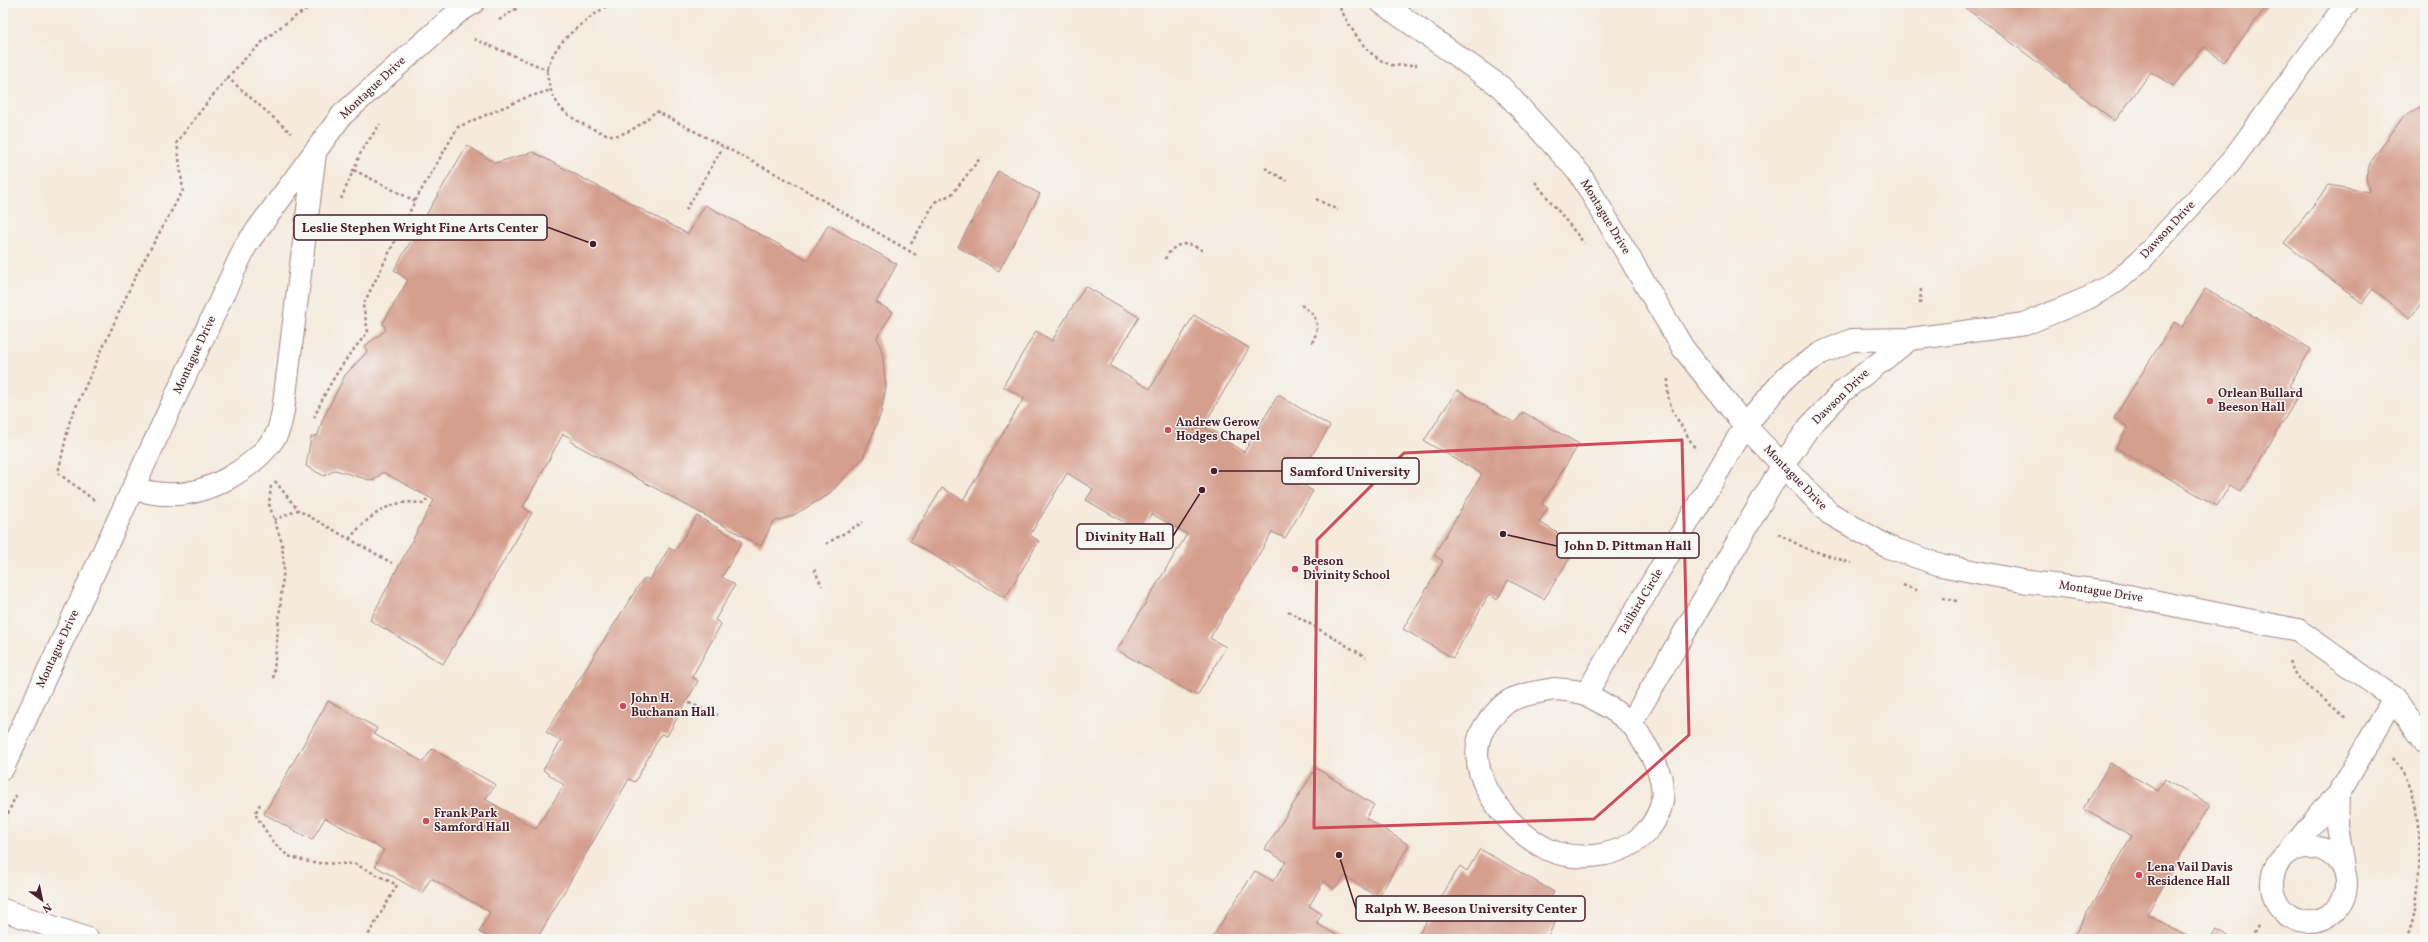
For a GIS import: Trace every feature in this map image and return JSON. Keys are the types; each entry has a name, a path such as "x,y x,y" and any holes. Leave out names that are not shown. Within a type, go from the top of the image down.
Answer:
{"street":[{"name":"Montague Drive","path":"3,768 246,245 342,115 457,13 473,3"},
{"name":"Montague Drive","path":"1382,3 1502,87 1580,174 1683,348 1745,426 1829,513 1888,547 1941,565 2022,581 2108,592 2298,630 2394,698 2425,743"},
{"name":"Dawson Drive","path":"1745,426 1786,376 1821,354 1852,340 1910,339 2025,324 2088,298 2117,281 2141,260 2230,163 2347,3"},
{"path":"133,489 167,494 189,492 213,485 238,472 261,455 276,435 283,411 315,152"},
{"name":"Dawson Drive","path":"1783,465 1809,427 1844,390 1910,339"},
{"name":"Tailbird Circle","path":"1586,694 1745,426"},
{"path":"1631,723 1783,465"},
{"path":"1554,689 1586,694 1631,723 1648,749 1661,774 1664,792 1658,814 1651,827 1637,842 1617,851 1597,856 1569,854 1548,849 1530,838 1511,823 1498,808 1478,768 1476,754 1481,730 1503,705 1524,694 1554,689"},
{"path":"2288,853 2324,808 2338,795 2394,698"},
{"path":"2338,795 2337,826 2347,881 2346,894 2340,906 2331,914 2320,920 2307,922 2294,919 2284,913 2272,892 2275,868 2281,858 2302,847 2314,846 2326,850 2344,868"},
{"path":"3,910 88,939"}],"path":[{"path":"121,514 91,499 58,473 70,420 136,275 183,190 178,142 227,77 272,32 319,3"},
{"path":"494,23 525,3"},
{"path":"611,3 562,42 549,64 548,70 551,90 560,108 594,130 617,135 635,128 656,111 795,184 916,256"},
{"path":"1337,3 1360,43 1378,57 1392,65 1420,64"},
{"path":"467,44 477,36"},
{"path":"473,39 548,70"},
{"path":"227,77 277,122"},
{"path":"313,421 328,386 348,355 368,332 363,305 415,201 458,127 525,98 551,90"},
{"path":"340,204 362,150 382,120"},
{"path":"686,210 723,147"},
{"path":"911,244 935,202 952,194 981,156"},
{"path":"1264,168 1287,181"},
{"path":"354,170 415,201"},
{"path":"1316,199 1338,210"},
{"path":"1164,259 1169,251 1180,244 1191,244 1203,251"},
{"path":"1920,304 1921,289"},
{"path":"1301,305 1311,311 1318,322 1317,332 1312,343"},
{"path":"273,680 284,567 282,543 269,504 273,478 298,510 392,563"},
{"path":"349,539 367,519 387,506 413,501 423,504 427,499"},
{"path":"274,520 298,510"},
{"path":"826,544 863,522"},
{"path":"814,569 822,586"},
{"path":"1288,611 1366,657"},
{"path":"690,703 718,715"},
{"path":"3,825 17,793"},
{"path":"260,804 256,814 273,842 288,856 313,863 355,864 397,886 366,939"},
{"path":"2251,939 2259,924"}],"highlighted area":[{"path":"1682,440 1689,735 1594,819 1314,828 1317,540 1404,453"}],"building":[{"path":"1959,3 2269,3 2224,62 2204,47 2173,86 2151,72 2115,121"},
{"path":"2425,104 2425,298 2410,318 2373,289 2362,303 2284,243 2329,185 2369,192 2366,177 2370,163 2403,117"},
{"path":"467,145 495,163 533,152 688,234 705,205 808,260 828,225 897,264 876,302 893,312 877,337 882,352 886,387 881,413 863,458 828,495 792,516 773,522 761,546 571,442 571,438 563,434 523,507 532,513 443,664 370,620 434,500 383,472 373,481 335,470 324,476 306,466 311,437 318,435 322,421 345,375 367,352 365,346 386,330 383,323 408,280 394,270"},
{"path":"998,171 1040,194 999,271 958,247"},
{"path":"1085,286 1139,317 1110,366 1150,389 1194,315 1249,348 1203,427 1244,452 1278,395 1330,426 1296,481 1313,491 1285,538 1272,532 1210,638 1226,647 1197,696 1117,650 1187,534 1152,514 1141,532 1086,500 1093,489 1067,473 1030,535 1039,541 1005,598 910,541 942,488 963,500 1024,398 1003,386 1036,331 1052,341"},
{"name":"Orlean Bullard Beeson Hall","path":"2205,289 2311,349 2289,386 2300,393 2241,492 2230,485 2217,506 2116,448 2128,427 2114,418 2174,322 2182,327"},
{"path":"1457,390 1515,423 1523,412 1579,444 1542,504 1548,508 1539,522 1578,545 1544,599 1508,580 1497,600 1489,594 1453,658 1403,629 1443,561 1434,555 1482,474 1424,441"},
{"path":"697,516 742,542 722,577 735,585 715,620 721,624 692,677 698,681 667,736 661,734 635,782 629,779 537,939 492,939 479,932 490,912 431,878 422,893 375,866 384,850 325,818 312,840 264,814 328,701 377,728 374,734 423,762 432,749 496,785 485,799 536,829 564,785 543,770 561,741 546,732 639,585 645,578 650,580 669,548 675,551"},
{"name":"Lena Vail Davis Residence Hall","path":"2110,763 2158,791 2165,779 2210,804 2147,914 2191,939 2072,939 2132,836 2083,809"},
{"path":"1316,768 1374,805 1366,818 1409,845 1378,898 1345,876 1334,889 1324,881 1309,906 1322,914 1316,923 1343,939 1211,939 1255,871 1273,881 1286,862 1265,849"},
{"path":"1480,849 1554,892 1542,913 1556,921 1546,939 1416,939 1460,866 1467,871"},
{"path":"2216,929 2233,939 2210,939"}],"place":[{"name":"Leslie Stephen Wright Fine Arts Center","path":"593,244"},
{"name":"Orlean Bullard Beeson Hall","path":"2210,401"},
{"name":"Andrew Gerow Hodges Chapel","path":"1168,430"},
{"name":"Samford University","path":"1214,471"},
{"name":"Divinity Hall","path":"1202,490"},
{"name":"John D. Pittman Hall","path":"1503,534"},
{"name":"Beeson Divinity School","path":"1295,569"},
{"name":"John H. Buchanan Hall","path":"623,706"},
{"name":"Frank Park Samford Hall","path":"426,821"},
{"name":"Ralph W. Beeson University Center","path":"1339,855"},
{"name":"Lena Vail Davis Residence Hall","path":"2139,875"}]}
